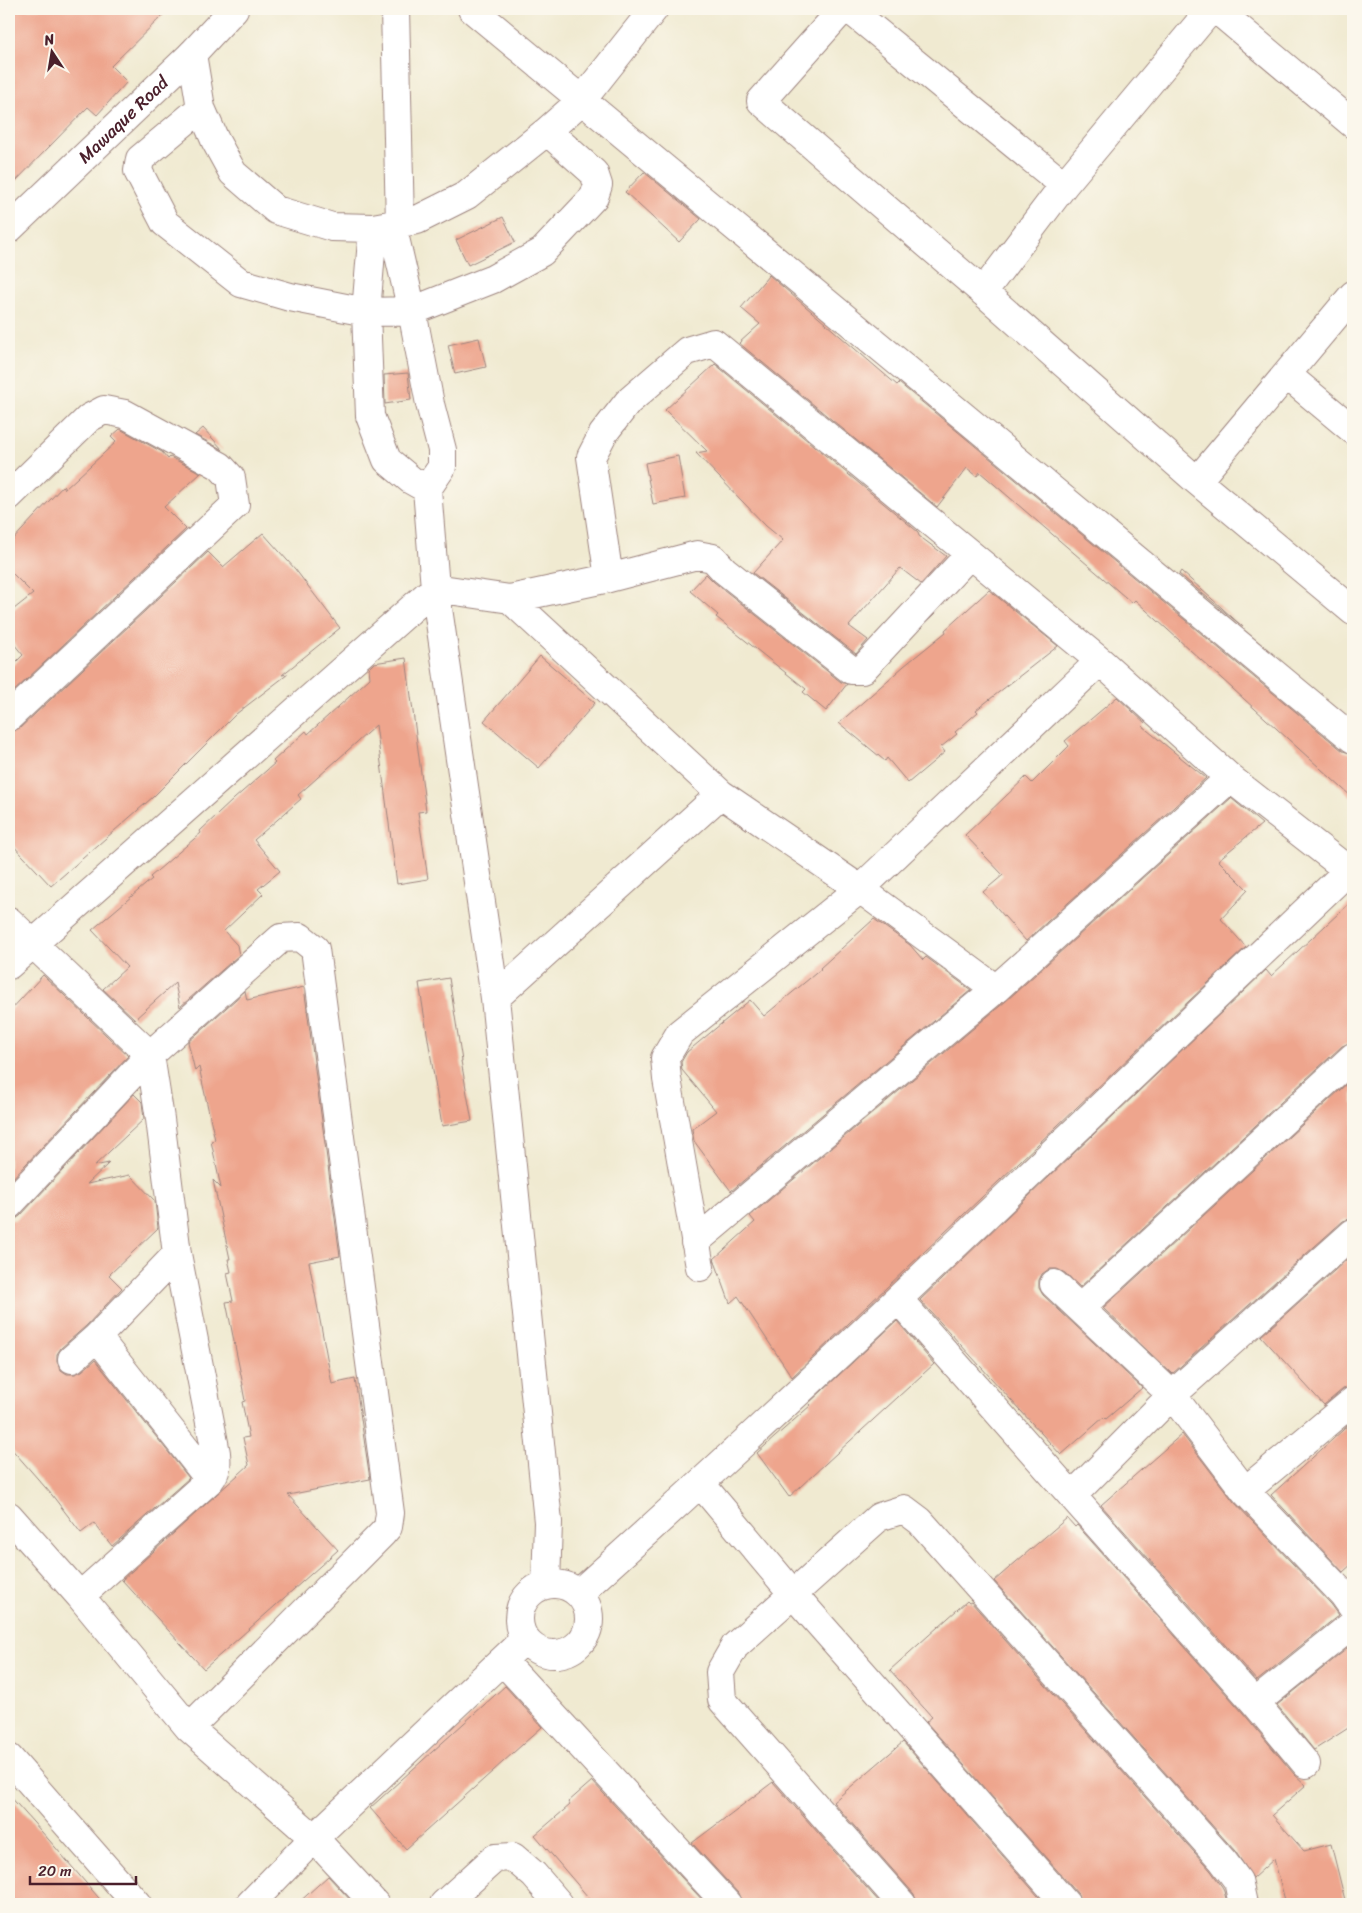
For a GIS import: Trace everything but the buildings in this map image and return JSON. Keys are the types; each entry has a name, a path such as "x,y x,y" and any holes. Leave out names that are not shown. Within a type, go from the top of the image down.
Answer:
{"street":[{"name":"Mawaque Road","path":"9,229 192,54 234,9"},
{"path":"394,9 388,226 366,312 370,416 388,460 411,480 427,489"},
{"path":"472,9 1353,738"},
{"path":"192,54 201,108 215,140 233,173 276,210 332,227 388,226 417,220 467,195 547,131 582,100 654,9"},
{"path":"843,9 761,101 983,292 1197,481 1353,611"},
{"path":"849,9 1064,185"},
{"path":"983,292 1064,185 1211,9"},
{"path":"1216,9 1353,124"},
{"path":"201,108 140,159 138,172 166,223 241,283 290,297 366,312 412,311 493,279 542,252 594,198 598,185 594,173 547,131"},
{"path":"388,226 412,311 430,404 442,450 442,467 427,489 435,588 495,998 548,1522 546,1585"},
{"path":"1197,481 1353,295"},
{"path":"578,1593 701,1484 1351,872 1230,778 1100,661 714,343 687,351 628,402 602,434 591,457 608,578"},
{"path":"1286,375 1353,430"},
{"path":"9,496 89,418 104,410 125,414 220,466 232,478 235,505 9,717"},
{"path":"9,965 435,588 510,599 608,578 697,555 713,558 724,570 851,670 862,670 970,554"},
{"path":"510,599 721,794 860,889 996,989"},
{"path":"1100,661 860,889 680,1033 665,1058 698,1255 1230,778"},
{"path":"495,998 721,794"},
{"path":"9,921 150,1055 177,1254 216,1453 215,1473 210,1480 80,1596"},
{"path":"9,1206 150,1055 281,938 300,937 315,950 390,1513 388,1527 189,1728"},
{"path":"1080,1308 1353,1057"},
{"path":"1072,1496 1172,1395 1353,1233"},
{"path":"72,1359 97,1337 177,1254"},
{"path":"1054,1284 1172,1395 1245,1491 1350,1596"},
{"path":"898,1299 1255,1703 1306,1764"},
{"path":"97,1337 210,1480"},
{"path":"1245,1491 1353,1400"},
{"path":"701,1484 794,1595 1066,1904"},
{"path":"902,1904 722,1700 720,1672 735,1646 879,1517 904,1509 920,1521 1223,1861 1238,1881 1243,1904"},
{"path":"9,1516 80,1596 189,1728 314,1838 375,1904"},
{"path":"558,1584 569,1587 578,1593 586,1603 589,1614 589,1626 585,1637 578,1646 567,1652 549,1654 533,1648 525,1639 520,1629 521,1606 527,1596 536,1589 546,1585 558,1584"},
{"path":"1255,1703 1353,1624"},
{"path":"250,1904 314,1838 525,1639"},
{"path":"503,1661 727,1904"},
{"path":"9,1758 137,1904"},
{"path":"444,1904 495,1858 513,1857 534,1875 559,1904"}]}
